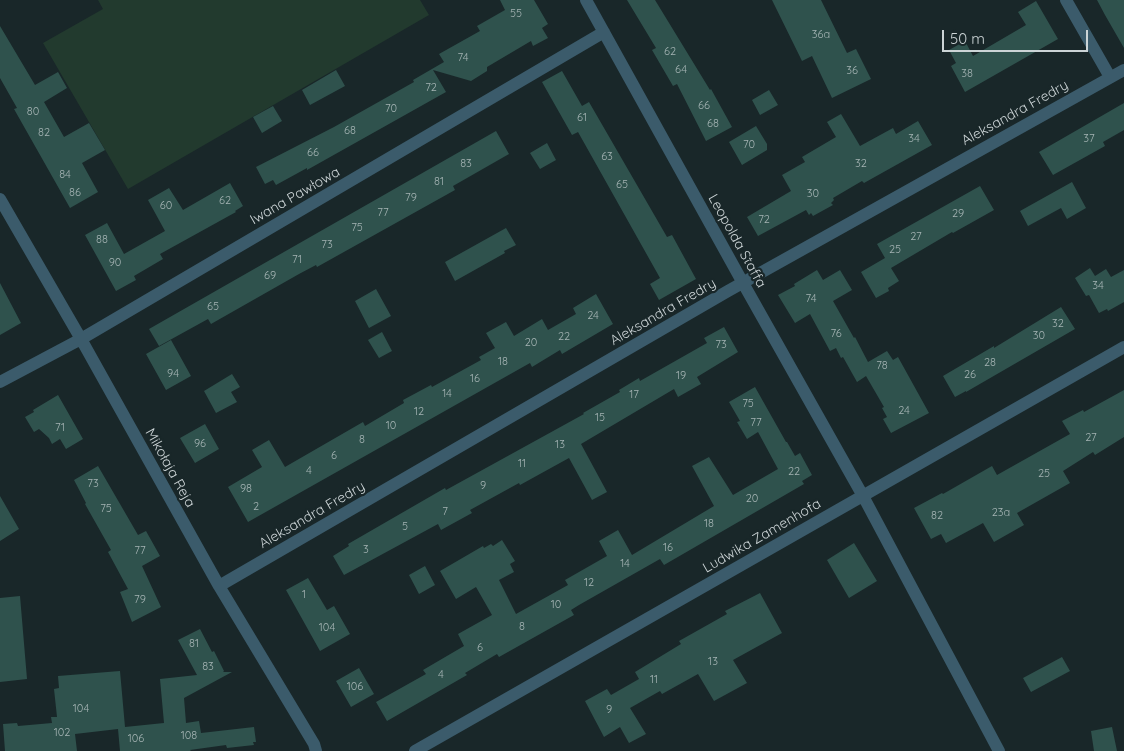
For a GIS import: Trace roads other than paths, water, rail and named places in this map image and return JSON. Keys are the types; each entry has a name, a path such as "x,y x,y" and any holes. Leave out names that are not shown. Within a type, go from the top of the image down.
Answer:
{"street":[{"name":"Leopolda Staffa","path":"586,0 863,496 999,751"},
{"path":"1066,0 1110,77"},
{"name":"Iwana Pawłowa","path":"0,382 81,339 604,32"},
{"name":"Aleksandra Fredry","path":"219,586 743,283 1124,70"},
{"name":"Mikołaja Reja","path":"0,198 219,586 314,744 316,751"},
{"name":"Ludwika Zamenhofa","path":"415,751 1124,347"}]}
